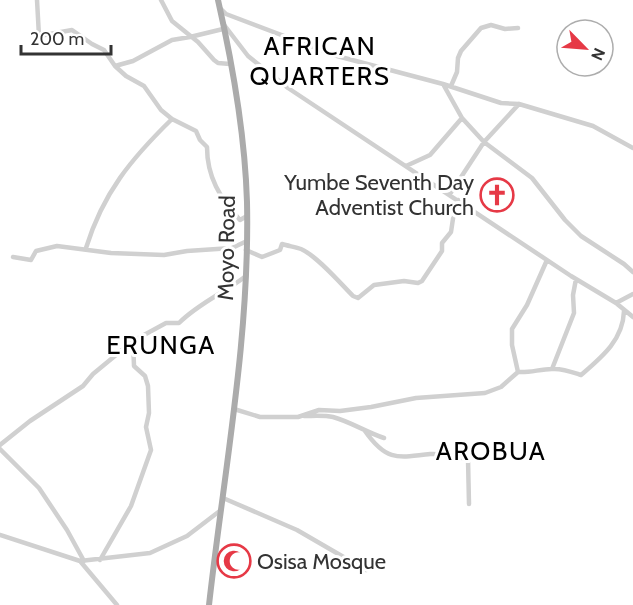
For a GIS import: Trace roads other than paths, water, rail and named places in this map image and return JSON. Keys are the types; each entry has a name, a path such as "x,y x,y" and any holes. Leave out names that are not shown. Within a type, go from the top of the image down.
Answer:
{"main road":[{"name":"Moyo Road","path":"209,605 234,409 247,241 243,141 218,4"}],"street":[{"path":"36,0 39,36 72,30 104,50 115,66 126,76 144,86 161,110 196,131 200,140 207,147 207,164 214,185 225,203 240,220 247,216"},
{"path":"161,0 168,17 198,42 214,60 218,63 230,64"},
{"path":"218,4 226,14 337,56 451,86 501,103 519,104 593,126 633,148"},
{"path":"115,66 133,61 172,40 190,37 222,25 248,56 264,70 547,260 616,303 633,317"},
{"path":"451,86 457,72 461,51 481,28 491,25 505,29 518,28"},
{"path":"443,84 462,118 484,142 532,178 565,220 581,236 633,272"},
{"path":"450,194 484,142 519,104"},
{"path":"86,248 95,220 112,188 145,145 172,118"},
{"path":"406,166 430,155 462,118"},
{"path":"246,250 262,257 280,250 282,244 295,249 300,248 318,261 353,296 358,298 374,285 422,281 442,251 442,243 451,232 458,200"},
{"path":"13,257 31,260 36,251 57,246 164,255 232,248 247,241"},
{"path":"298,417 319,410 340,411 416,398 484,393 501,387 513,379 518,372 512,345 512,329 527,305 547,260"},
{"path":"117,605 82,561 71,537 39,488 0,447 30,421 83,386 93,374 133,341 166,323 179,323 192,310 226,291 246,276"},
{"path":"552,369 574,313 573,294 576,279"},
{"path":"616,303 633,294"},
{"path":"518,372 528,373 552,369 581,375 607,352 622,329 624,311"},
{"path":"100,560 130,506 151,450 146,427 149,413 148,386 145,376 134,366 133,341"},
{"path":"234,409 260,417 331,416 355,424 365,431 384,438"},
{"path":"365,431 374,444 385,452 397,456 411,458 432,453 468,459 469,504"},
{"path":"223,498 291,527 366,570"},
{"path":"0,535 82,561 100,560 150,552 187,536 221,510"}],"place":[{"name":"Yumbe Seventh Day Adventist Church","path":"497,195"},
{"name":"Osisa Mosque","path":"234,561"}],"district":[{"name":"AFRICAN QUARTERS","path":"320,61"},
{"name":"ERUNGA","path":"161,345"},
{"name":"AROBUA","path":"491,451"}]}
